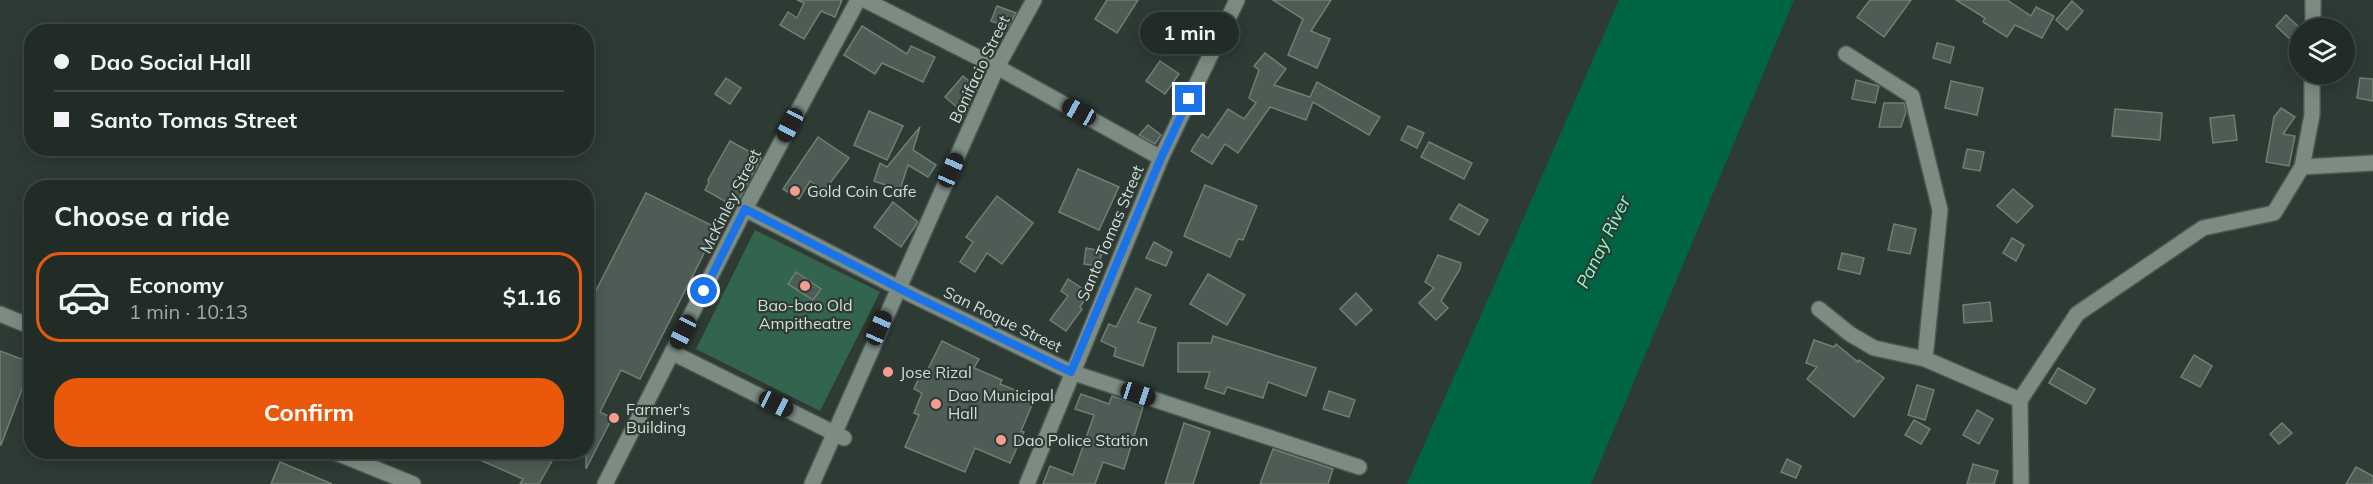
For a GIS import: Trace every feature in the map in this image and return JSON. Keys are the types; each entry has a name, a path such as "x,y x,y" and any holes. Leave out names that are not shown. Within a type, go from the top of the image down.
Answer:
{"street":[{"name":"McKinley Street","path":"605,484 745,209 858,0"},
{"path":"865,0 997,67 1161,158"},
{"name":"Bonifacio Street","path":"812,484 839,435 898,286 997,67 1034,0"},
{"name":"Santo Tomas Street","path":"1027,484 1071,372 1161,158 1237,0"},
{"path":"2313,0 2313,18"},
{"path":"1846,54 1912,96 1940,210 1925,358"},
{"path":"2021,484 2020,400 2077,314 2203,228 2274,213 2302,167 2312,115 2312,84"},
{"path":"2302,167 2373,163"},
{"name":"San Roque Street","path":"745,209 1071,372 1359,467"},
{"path":"1819,309 1850,334 1874,348 1925,358 2020,400"},
{"path":"0,314 24,324"},
{"path":"673,353 839,435"},
{"path":"351,459 413,484"}],"shaded area":[{"path":"755,230 880,292 820,411 696,349"}],"water":[{"name":"Panay River","path":"1619,0 1794,0 1591,484 1407,484"}],"building":[{"path":"797,0 842,0 835,17 821,11 804,39 780,25 788,12 797,18 804,3"},
{"path":"1107,0 1138,0 1117,33 1095,19"},
{"path":"1273,0 1331,0 1311,31 1330,39 1317,68 1288,55 1303,19"},
{"path":"1870,0 1911,0 1884,37 1857,17"},
{"path":"1956,0 2007,0 2031,16 2036,7 2054,16 2042,38 2015,25 2007,37 1983,22 1985,18"},
{"path":"2072,1 2083,11 2067,30 2056,20"},
{"path":"997,6 1016,13 1008,27 991,21"},
{"path":"2286,15 2289,18 2289,38 2276,26"},
{"path":"862,26 907,54 911,46 935,57 923,82 882,63 875,74 844,55"},
{"path":"1185,26 1197,35 1187,48 1175,39"},
{"path":"1937,43 1954,47 1950,63 1933,58"},
{"path":"1265,53 1286,69 1274,85 1310,97 1317,82 1380,117 1369,135 1313,102 1306,120 1270,107 1238,153 1225,144 1212,164 1191,151 1202,134 1208,138 1228,109 1244,119 1256,103 1249,98 1259,70 1254,66"},
{"path":"1160,61 1179,74 1165,94 1146,81"},
{"path":"963,76 977,88 965,114 945,97"},
{"path":"726,78 741,88 730,104 715,94"},
{"path":"2360,78 2373,79 2373,101 2357,98"},
{"path":"1856,80 1879,86 1875,103 1852,99"},
{"path":"1951,81 1983,88 1977,115 1945,108"},
{"path":"1884,103 1904,103 1906,112 1901,127 1879,127"},
{"path":"2281,108 2295,117 2283,134 2295,136 2289,166 2266,162 2274,117"},
{"path":"2115,109 2162,113 2160,140 2112,136"},
{"path":"869,111 903,126 887,160 854,145"},
{"path":"2234,115 2237,140 2213,143 2210,118"},
{"path":"1148,125 1161,135 1155,144 1139,135"},
{"path":"1408,126 1424,133 1417,148 1401,140"},
{"path":"920,127 913,150 936,165 928,177 908,165 900,190 874,181 880,163 887,167"},
{"path":"818,137 849,158 824,191 810,181 799,199 783,189"},
{"path":"730,141 761,158 735,207 705,190 708,180"},
{"path":"1429,142 1472,163 1464,179 1421,157"},
{"path":"1967,149 1984,152 1980,171 1963,168"},
{"path":"1078,169 1119,187 1099,230 1059,212"},
{"path":"1205,185 1257,206 1243,240 1238,239 1230,257 1184,236"},
{"path":"2013,189 2033,206 2017,223 1997,206"},
{"path":"646,193 717,228 640,379 621,370 600,412 612,418 594,453 594,294"},
{"path":"997,196 1033,223 1002,264 987,253 975,272 960,262 973,242 966,237"},
{"path":"893,202 918,222 901,247 874,227"},
{"path":"1459,204 1488,220 1479,235 1450,219"},
{"path":"1894,224 1916,229 1910,254 1888,250"},
{"path":"2012,238 2024,245 2016,261 2003,253"},
{"path":"1154,242 1172,252 1166,266 1146,258"},
{"path":"1086,248 1102,251 1099,266 1084,264"},
{"path":"1842,253 1864,258 1860,274 1838,269"},
{"path":"1438,255 1461,263 1460,269 1441,301 1448,308 1436,320 1419,303 1434,288 1425,282"},
{"name":"Bao-bao Old Ampitheatre","path":"796,272 821,289 813,300 788,284"},
{"path":"1208,274 1245,295 1227,325 1190,304"},
{"path":"1068,279 1089,293 1080,307 1082,309 1066,331 1050,320 1068,296 1061,291"},
{"path":"1136,288 1151,295 1138,322 1156,328 1143,366 1114,356 1116,348 1101,341 1109,324 1116,327"},
{"path":"1356,293 1372,310 1356,325 1340,309"},
{"path":"1990,302 1992,321 1964,323 1963,305"},
{"path":"1213,336 1316,368 1306,396 1268,382 1263,398 1227,387 1224,394 1205,388 1210,372 1178,372 1178,343 1211,343"},
{"path":"1814,340 1834,347 1836,344 1858,362 1859,360 1884,378 1854,417 1807,379 1817,367 1806,363"},
{"path":"942,341 979,359 974,368 1002,380 1000,384 1035,398 1021,431 1024,432 1010,463 975,448 965,472 905,447 919,415 914,413 922,393 914,389 921,373 925,375"},
{"path":"0,351 24,360 24,384 0,445"},
{"path":"2194,355 2212,366 2200,387 2181,377"},
{"path":"2058,368 2095,389 2086,404 2049,383"},
{"path":"1917,385 1934,390 1925,420 1908,415"},
{"path":"1329,391 1355,400 1349,417 1323,409"},
{"path":"1081,394 1109,404 1112,396 1143,407 1124,469 1103,462 1095,484 1043,484 1050,466 1073,475 1094,415 1075,409"},
{"path":"1977,410 1993,419 1979,444 1963,435"},
{"path":"1914,420 1930,429 1921,444 1905,435"},
{"path":"1184,423 1210,432 1193,484 1165,484"},
{"path":"2282,423 2292,433 2279,444 2270,434"},
{"path":"1273,449 1333,469 1328,484 1260,484"},
{"path":"478,459 553,459 539,484 520,484 523,479"},
{"path":"586,459 591,459 586,469"},
{"path":"1787,459 1801,466 1796,478 1781,472"},
{"path":"280,462 332,484 271,484"},
{"path":"1973,464 1998,471 1994,484 1967,484"},
{"path":"2356,467 2373,476 2373,484 2346,484"}],"place":[{"name":"Gold Coin Cafe","path":"795,191"},
{"name":"Bao-bao Old Ampitheatre","path":"805,286"},
{"name":"Jose Rizal","path":"888,372"},
{"name":"Dao Municipal Hall","path":"936,404"},
{"name":"Farmer's Building","path":"614,418"},
{"name":"Dao Police Station","path":"1001,440"}],"route":[{"path":"704,291 745,209 914,296 1071,372 1161,158 1189,99"}]}
